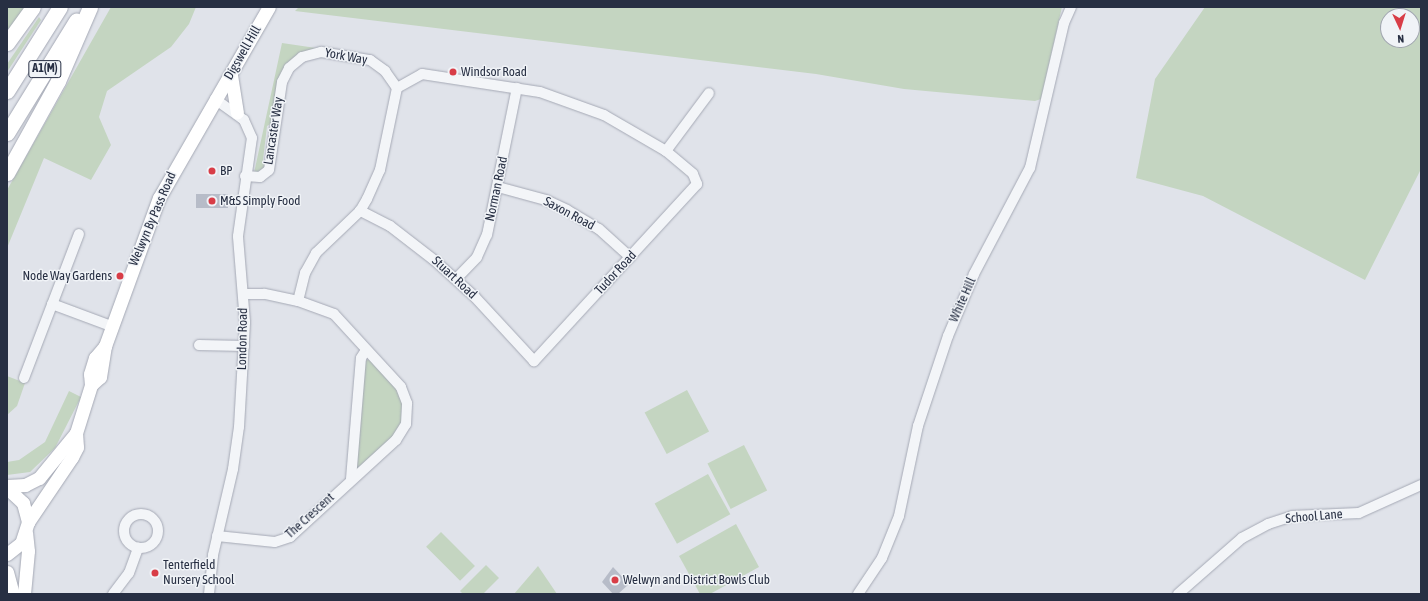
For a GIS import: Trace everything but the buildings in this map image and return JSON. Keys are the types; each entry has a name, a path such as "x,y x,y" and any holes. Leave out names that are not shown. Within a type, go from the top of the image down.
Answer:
{"highway":[{"path":"7,44 33,7"},
{"name":"A1(M)","path":"7,90 60,7"},
{"name":"A1(M)","path":"7,133 86,7"},
{"name":"A1(M)","path":"7,173 58,81 90,7"}],"main road":[{"name":"Digswell Hill","path":"215,99 268,7"},
{"path":"230,75 237,113"},
{"name":"Welwyn By Pass Road","path":"76,433 91,385 90,374 95,358 105,346 157,203 215,99"},
{"path":"7,487 25,485 39,478 76,433"},
{"path":"7,554 21,543 27,528 68,467 77,447 76,433"},
{"path":"7,487 23,503 27,528 28,550 24,594"},
{"path":"7,572 13,594"}],"street":[{"name":"White Hill","path":"858,594 882,558 899,516 918,426 948,336 974,274 1030,168 1064,23 1071,7"},
{"name":"York Way","path":"289,68 302,57 321,52 363,59 379,65 397,88"},
{"name":"Lancaster Way","path":"245,176 263,176 271,165 280,88 289,68"},
{"path":"298,301 305,273 316,253 360,211 380,170 397,88 412,78 428,74 517,88 565,100 604,115 666,151 709,93"},
{"name":"Norman Road","path":"456,279 483,247 498,187 517,88"},
{"name":"London Road","path":"209,594 217,536 237,444 244,346 243,294 238,236 245,176 252,138 248,126 237,113 215,99"},
{"name":"Tudor Road","path":"534,361 697,184 693,174 666,151"},
{"name":"Saxon Road","path":"498,187 546,200 567,210 599,229 630,257"},
{"name":"Stuart Road","path":"360,211 404,236 456,279 534,361"},
{"path":"24,378 79,234"},
{"name":"The Crescent","path":"217,536 283,540 396,440 406,424 405,393 334,314 298,301 264,294 243,294"},
{"path":"52,304 111,326"},
{"path":"198,345 244,346"},
{"path":"351,480 361,358 366,350"},
{"name":"School Lane","path":"1178,594 1242,538 1268,524 1292,516 1359,513 1421,484"},
{"path":"113,594 129,573 138,548"}],"green space":[{"path":"7,7 28,7 7,38"},
{"path":"111,7 196,7 189,24 171,47 107,91 99,117 111,145 91,180 44,158 7,248 7,190"},
{"path":"299,7 1062,7 1041,99 1035,101 904,89 816,74 295,11"},
{"path":"1205,7 1421,7 1421,169 1365,280 1203,196 1136,178 1155,79"},
{"path":"39,17 41,20 7,72 7,64"},
{"path":"282,43 316,48 292,59 272,123 267,126 263,160 267,163 262,171 254,173"},
{"path":"370,359 398,389 403,405 402,423 389,441 354,471 364,361"},
{"path":"7,376 25,383 17,406 7,415"},
{"path":"687,390 709,431 667,454 645,413"},
{"path":"69,391 81,397 55,448 30,472 7,475 7,462 19,460 45,442"},
{"path":"744,445 767,490 731,509 707,464"},
{"path":"708,474 730,514 677,544 655,504"},
{"path":"736,524 759,567 710,594 700,594 679,556"},
{"path":"441,532 475,566 460,581 426,547"},
{"path":"486,565 499,578 483,594 463,594 460,591"},
{"path":"538,566 557,594 514,594"}],"place":[{"name":"Windsor Road","path":"453,72"},
{"name":"BP","path":"212,171"},
{"name":"M&S Simply Food","path":"212,201"},
{"name":"Node Way Gardens","path":"120,276"},
{"name":"Tenterfield Nursery School","path":"155,573"},
{"name":"Welwyn and District Bowls Club","path":"615,580"}]}
